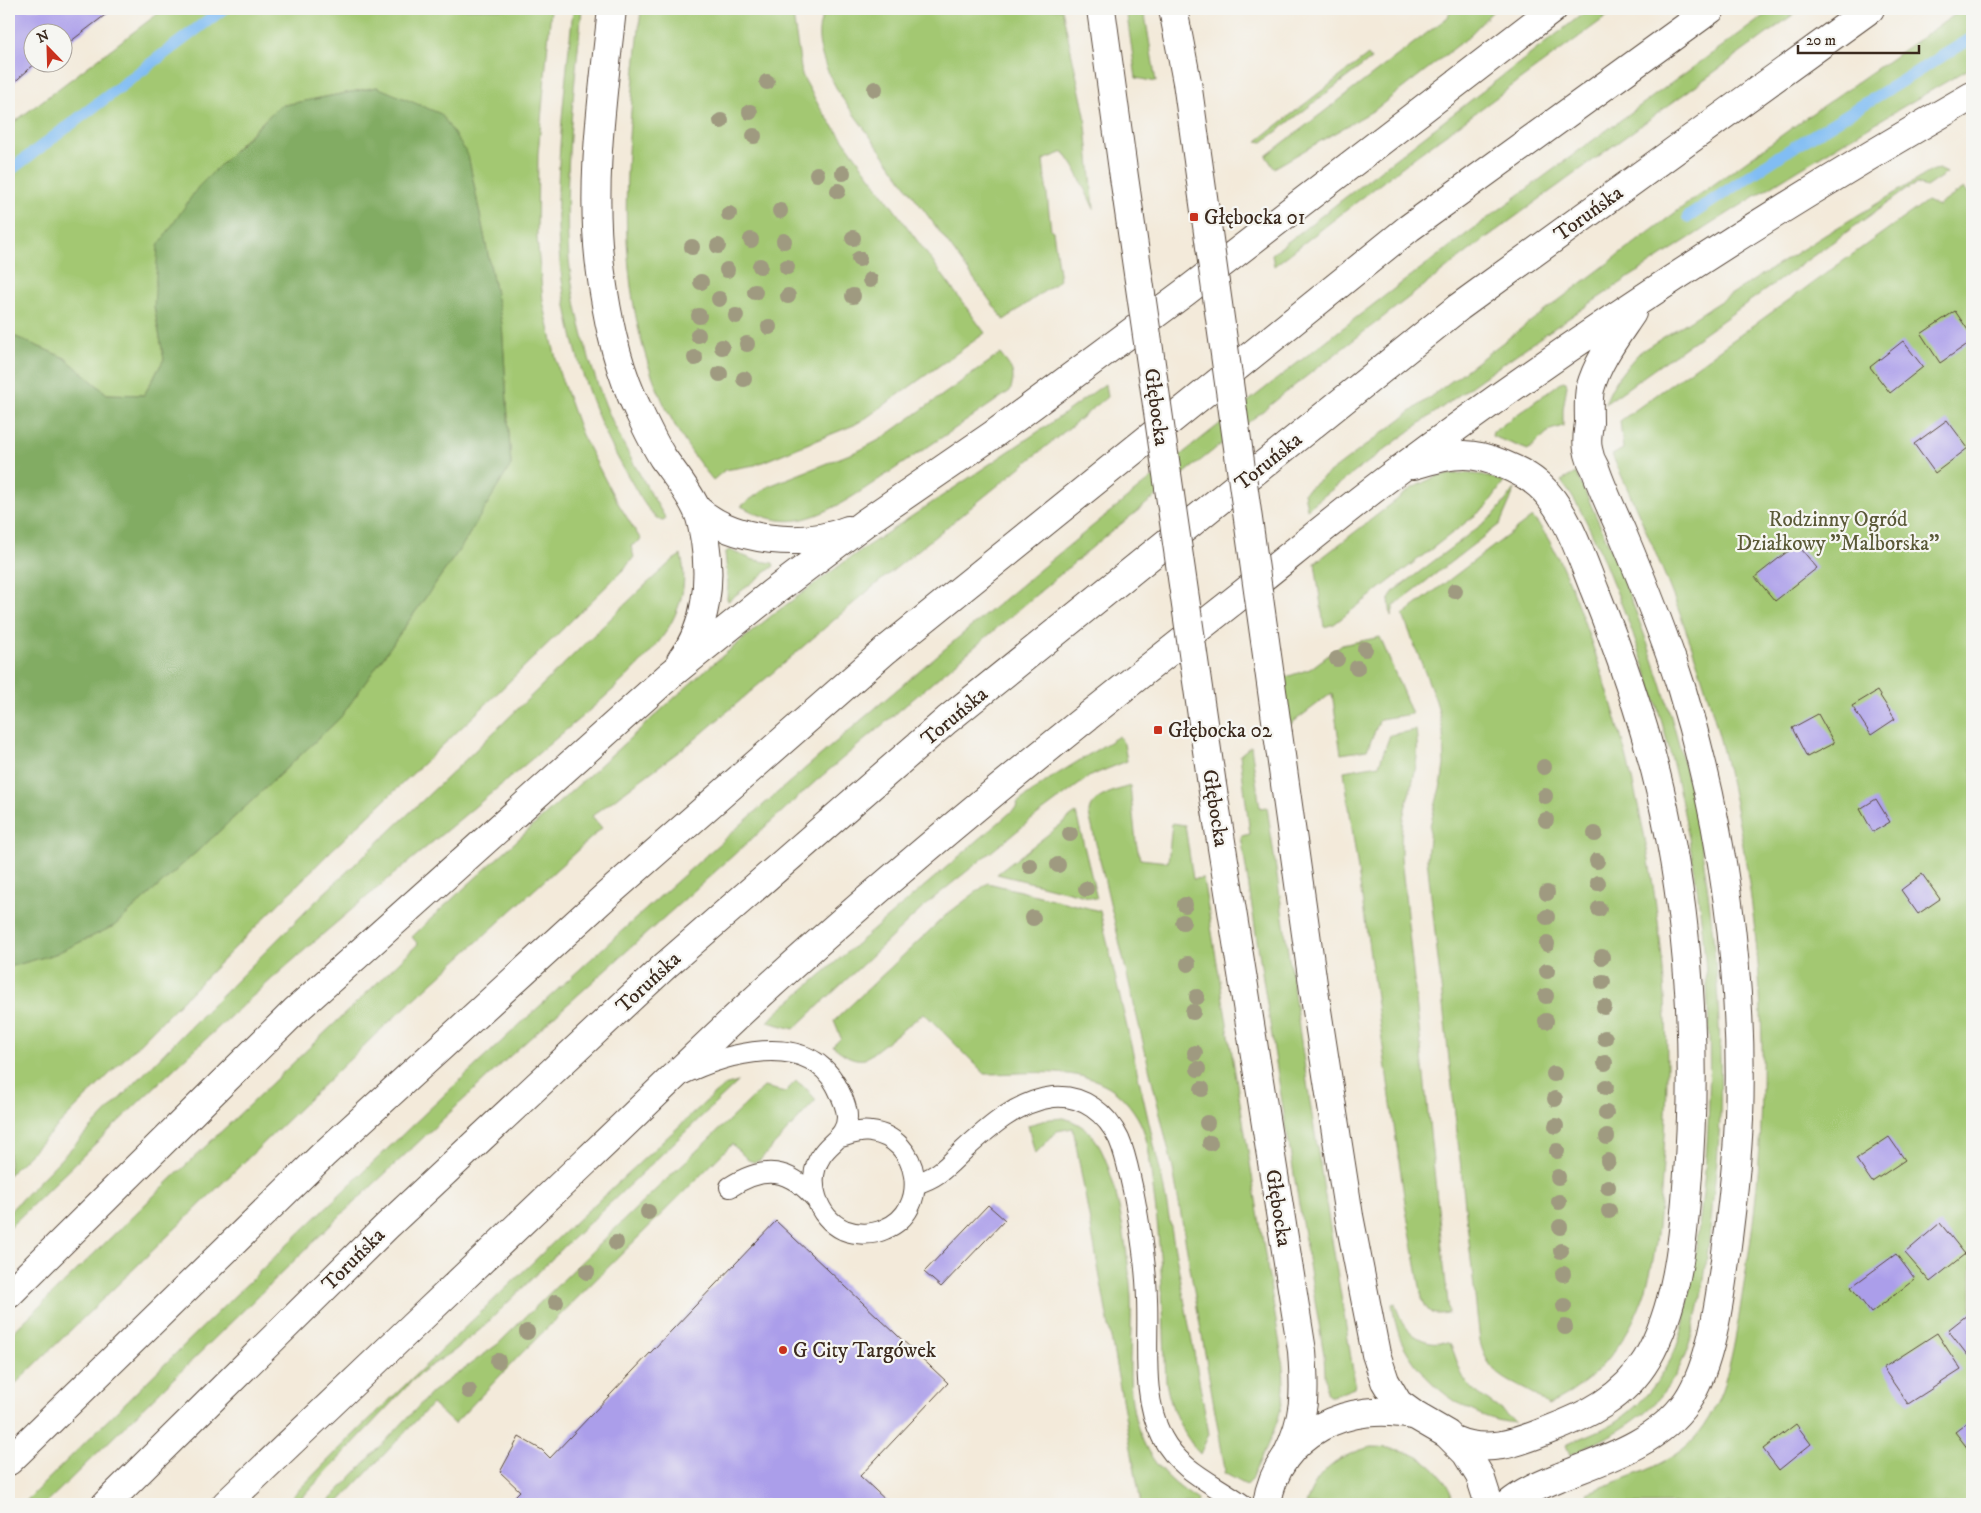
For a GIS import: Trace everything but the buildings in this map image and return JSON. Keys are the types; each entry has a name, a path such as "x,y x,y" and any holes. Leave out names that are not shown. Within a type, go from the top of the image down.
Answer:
{"main road":[{"path":"612,9 601,114 597,205 598,239 605,300 616,348 632,395 662,456 698,510 702,524 708,567 706,598 693,643 670,675"},
{"name":"Głębocka","path":"1101,9 1212,785 1302,1350 1303,1408 1298,1430 1287,1455 1277,1470 1267,1504"},
{"name":"Głębocka","path":"1173,9 1187,82 1319,1020 1349,1216 1369,1324 1378,1364 1389,1390 1398,1403 1416,1416 1439,1428 1454,1440 1476,1468 1484,1485 1489,1504"},
{"path":"1484,62 1507,37 1525,9"},
{"path":"9,1294 295,1011 670,675 772,593 866,522 994,434 1184,293 1554,9"},
{"path":"9,1461 330,1148 607,894 886,650 1409,228 1711,9"},
{"name":"Toruńska","path":"106,1504 386,1227 659,972 947,720 1459,307 1870,9"},
{"path":"226,1504 758,998 869,899 1140,673 1398,470 1510,390 1641,300 1860,161 1972,96"},
{"path":"1509,1504 1518,1497 1545,1483 1630,1448 1672,1420 1687,1401 1700,1379 1708,1353 1723,1280 1732,1204 1739,1120 1739,1038 1733,949 1723,875 1711,809 1697,744 1681,687 1638,571 1587,449 1590,392 1603,357 1641,300"},
{"path":"1398,470 1435,458 1466,454 1493,461 1521,472 1538,484 1553,500 1560,511 1597,596 1628,677 1660,788 1670,836 1678,891 1689,1002 1692,1118 1684,1221 1670,1301 1648,1357 1634,1378 1618,1394 1596,1409 1570,1422 1527,1439 1491,1447 1471,1446 1454,1440"},
{"path":"698,510 715,521 742,532 760,537 793,540 834,535 866,522"},
{"name":"Głębocka","path":"1287,1455 1309,1434 1341,1418 1377,1412 1416,1416"}],"lane":[{"path":"669,1082 702,1067 740,1055 782,1050 804,1055 827,1072 840,1093 847,1118 841,1137"},
{"path":"916,1184 937,1176 981,1134 1008,1114 1037,1100 1071,1097 1086,1103 1099,1112 1114,1132 1126,1158 1139,1223 1147,1298 1149,1380 1154,1416 1162,1436 1183,1464 1202,1480 1242,1504"},
{"path":"856,1132 871,1132 885,1136 898,1144 908,1156 914,1169 916,1184 913,1198 907,1211 898,1221 886,1229 872,1233 858,1233 844,1229 832,1222 822,1212 816,1199 814,1184 815,1170 820,1157 829,1146 841,1137 856,1132"},
{"path":"730,1187 743,1179 769,1172 783,1174 795,1179 816,1199"}],"green space":[{"path":"164,9 551,9 538,154 537,238 543,301 559,372 581,433 613,495 641,540 631,546 634,557 624,569 479,711 333,849 9,1175 9,967 55,954 114,926 212,838 340,718 462,546 511,464 502,324 468,155 377,87 279,106 233,151 154,306 164,359 144,395 107,394 65,358 9,334 9,126"},
{"path":"573,9 582,9 570,134 567,196 569,259 573,292 584,341 605,405 629,455 666,519 663,521 654,516 640,497 616,455 603,427 581,370 567,311 559,251 558,191 561,130"},
{"path":"641,9 792,9 802,75 820,108 985,333 854,425 755,465 725,470 713,480 676,428 651,372 635,314 628,255 626,194 629,132"},
{"path":"827,9 1062,9 1085,115 1094,209 1074,167 1064,152 1043,160 1051,230 1053,231 1060,280 1004,320 842,98 826,66 819,42 821,19"},
{"path":"1126,9 1144,9 1156,82 1136,78"},
{"path":"1451,9 1495,9 1466,39 1376,109 1274,168 1266,156 1448,17"},
{"path":"1589,9 1617,9 1415,157 1274,266 1272,254"},
{"path":"1774,9 1801,9 1482,241 1299,382 1101,540 816,781 509,1057 342,1214 45,1504 23,1504 312,1221 507,1036 606,945 867,715 1107,514 1229,416 1410,276"},
{"path":"1963,9 1972,9 1972,67 1800,169 1631,276 1467,389 1307,509 1304,492 1684,206 1811,114"},
{"path":"1368,55 1371,59 1263,142 1257,141"},
{"path":"377,87 441,114 468,155 502,324 511,465 462,546 340,718 212,838 114,926 55,954 9,967 9,334 65,358 107,394 144,395 164,359 154,306 158,246 198,187 279,106"},
{"path":"1939,169 1947,173 1926,187 1917,184 1910,187 1605,404 1611,389 1640,352 1825,235 1933,170"},
{"name":"Rodzinny Ogród Działkowy \"Malborska\"","path":"1964,188 1972,197 1972,1504 1591,1504 1587,1493 1661,1463 1687,1446 1709,1418 1718,1400 1731,1360 1739,1318 1755,1206 1761,1133 1760,987 1753,914 1728,770 1689,637 1665,576 1612,455 1623,449 1620,421 1927,201 1938,206"},
{"path":"1000,354 1012,371 1013,379 1010,391 850,498 815,515 787,521 771,519 741,506 769,486 860,450 881,439"},
{"path":"1563,381 1567,385 1563,409 1563,426 1550,430 1528,450 1492,436 1493,432"},
{"path":"1105,384 1107,397 869,590 693,741 592,816 602,828 376,1034 9,1390 9,1336 418,944 412,937 440,910 702,673 771,616 854,555 1048,425"},
{"path":"1464,473 1483,475 1504,482 1486,507 1334,624 1324,627 1315,563 1412,488 1437,476"},
{"path":"1576,473 1607,541 1635,610 1660,681 1689,784 1701,845 1710,908 1718,1002 1721,1085 1718,1151 1706,1267 1698,1313 1684,1357 1665,1391 1642,1414 1601,1441 1570,1455 1566,1445 1614,1423 1644,1398 1667,1366 1679,1340 1686,1312 1695,1254 1705,1171 1709,1088 1708,1005 1701,921 1689,838 1671,757 1648,676 1594,537 1579,507 1561,481"},
{"path":"1515,489 1500,524 1394,606 1391,617 1389,600 1393,592 1493,516"},
{"path":"1532,517 1549,541 1571,588 1610,698 1628,763 1643,828 1654,894 1662,961 1666,1028 1667,1096 1661,1196 1656,1245 1645,1292 1630,1327 1608,1359 1580,1386 1548,1405 1499,1374 1485,1356 1480,1342 1427,859 1430,826 1442,780 1444,764 1443,730 1436,701 1403,615"},
{"path":"729,550 754,560 773,563 774,566 728,601 725,553"},
{"path":"681,555 684,581 679,605 674,617 661,639 630,674 272,979 139,1102 9,1228 9,1212 177,1040 317,900 458,767 640,590"},
{"path":"1380,637 1412,714 1380,719 1367,750 1341,754 1332,693 1272,738 1280,679 1310,669 1342,645"},
{"path":"1416,730 1416,765 1403,818 1401,857 1449,1313 1439,1314 1429,1311 1422,1298 1406,1210 1344,771 1379,765 1390,735"},
{"path":"1119,736 1124,744 1127,761 1090,776 1027,823 930,901 794,1029 768,1022 1018,806 1017,803 1051,778"},
{"path":"1251,746 1260,808 1267,807 1310,1103 1355,1383 1354,1388 1333,1396 1329,1396 1326,1392 1324,1355 1241,836 1250,834 1240,755"},
{"path":"1130,786 1136,842 1140,859 1168,862 1172,823 1185,825 1193,879 1203,878 1282,1357 1284,1388 1280,1412 1267,1447 1251,1480 1246,1485 1224,1473 1225,1469 1173,1169 1089,814 1093,803 1098,799 1111,792"},
{"path":"1076,813 1097,899 997,874 1073,815"},
{"path":"988,883 1100,911 1162,1179 1209,1434 1200,1454 1182,1429 1168,1392 1160,1256 1149,1151 1140,1122 1125,1100 1110,1087 1077,1075 1062,1073 985,1074 924,1013 865,1059 852,1058 833,1046 841,1038 834,1021 946,915"},
{"path":"796,1081 806,1088 816,1100 760,1160 754,1162 748,1160 732,1144 520,1355 454,1424 432,1404 337,1504 326,1504 432,1392 498,1344 629,1215 764,1087 785,1092"},
{"path":"738,1082 568,1243 482,1328 454,1351 424,1370 412,1381 296,1504 285,1504 351,1437 557,1239 713,1095 724,1086"},
{"path":"1064,1118 1081,1126 1095,1139 1103,1153 1116,1192 1125,1238 1130,1280 1130,1385 1135,1420 1141,1436 1157,1465 1180,1487 1198,1500 1197,1504 1141,1504 1073,1128 1057,1131 1035,1154 1028,1125 1050,1119"},
{"path":"1395,1303 1403,1323 1412,1333 1424,1340 1450,1344 1467,1383 1515,1423 1479,1414 1463,1406 1432,1383 1408,1354 1400,1338 1392,1304"},
{"path":"1371,1447 1400,1450 1424,1460 1442,1478 1455,1504 1306,1504 1316,1483 1330,1466 1359,1450"}],"waterway":[{"path":"9,171 223,9"},
{"path":"1688,217 1781,155 1972,38"}],"place":[{"name":"Głębocka 01","path":"1194,217"},
{"name":"Głębocka 02","path":"1158,730"},
{"name":"G City Targówek","path":"783,1350"}]}
